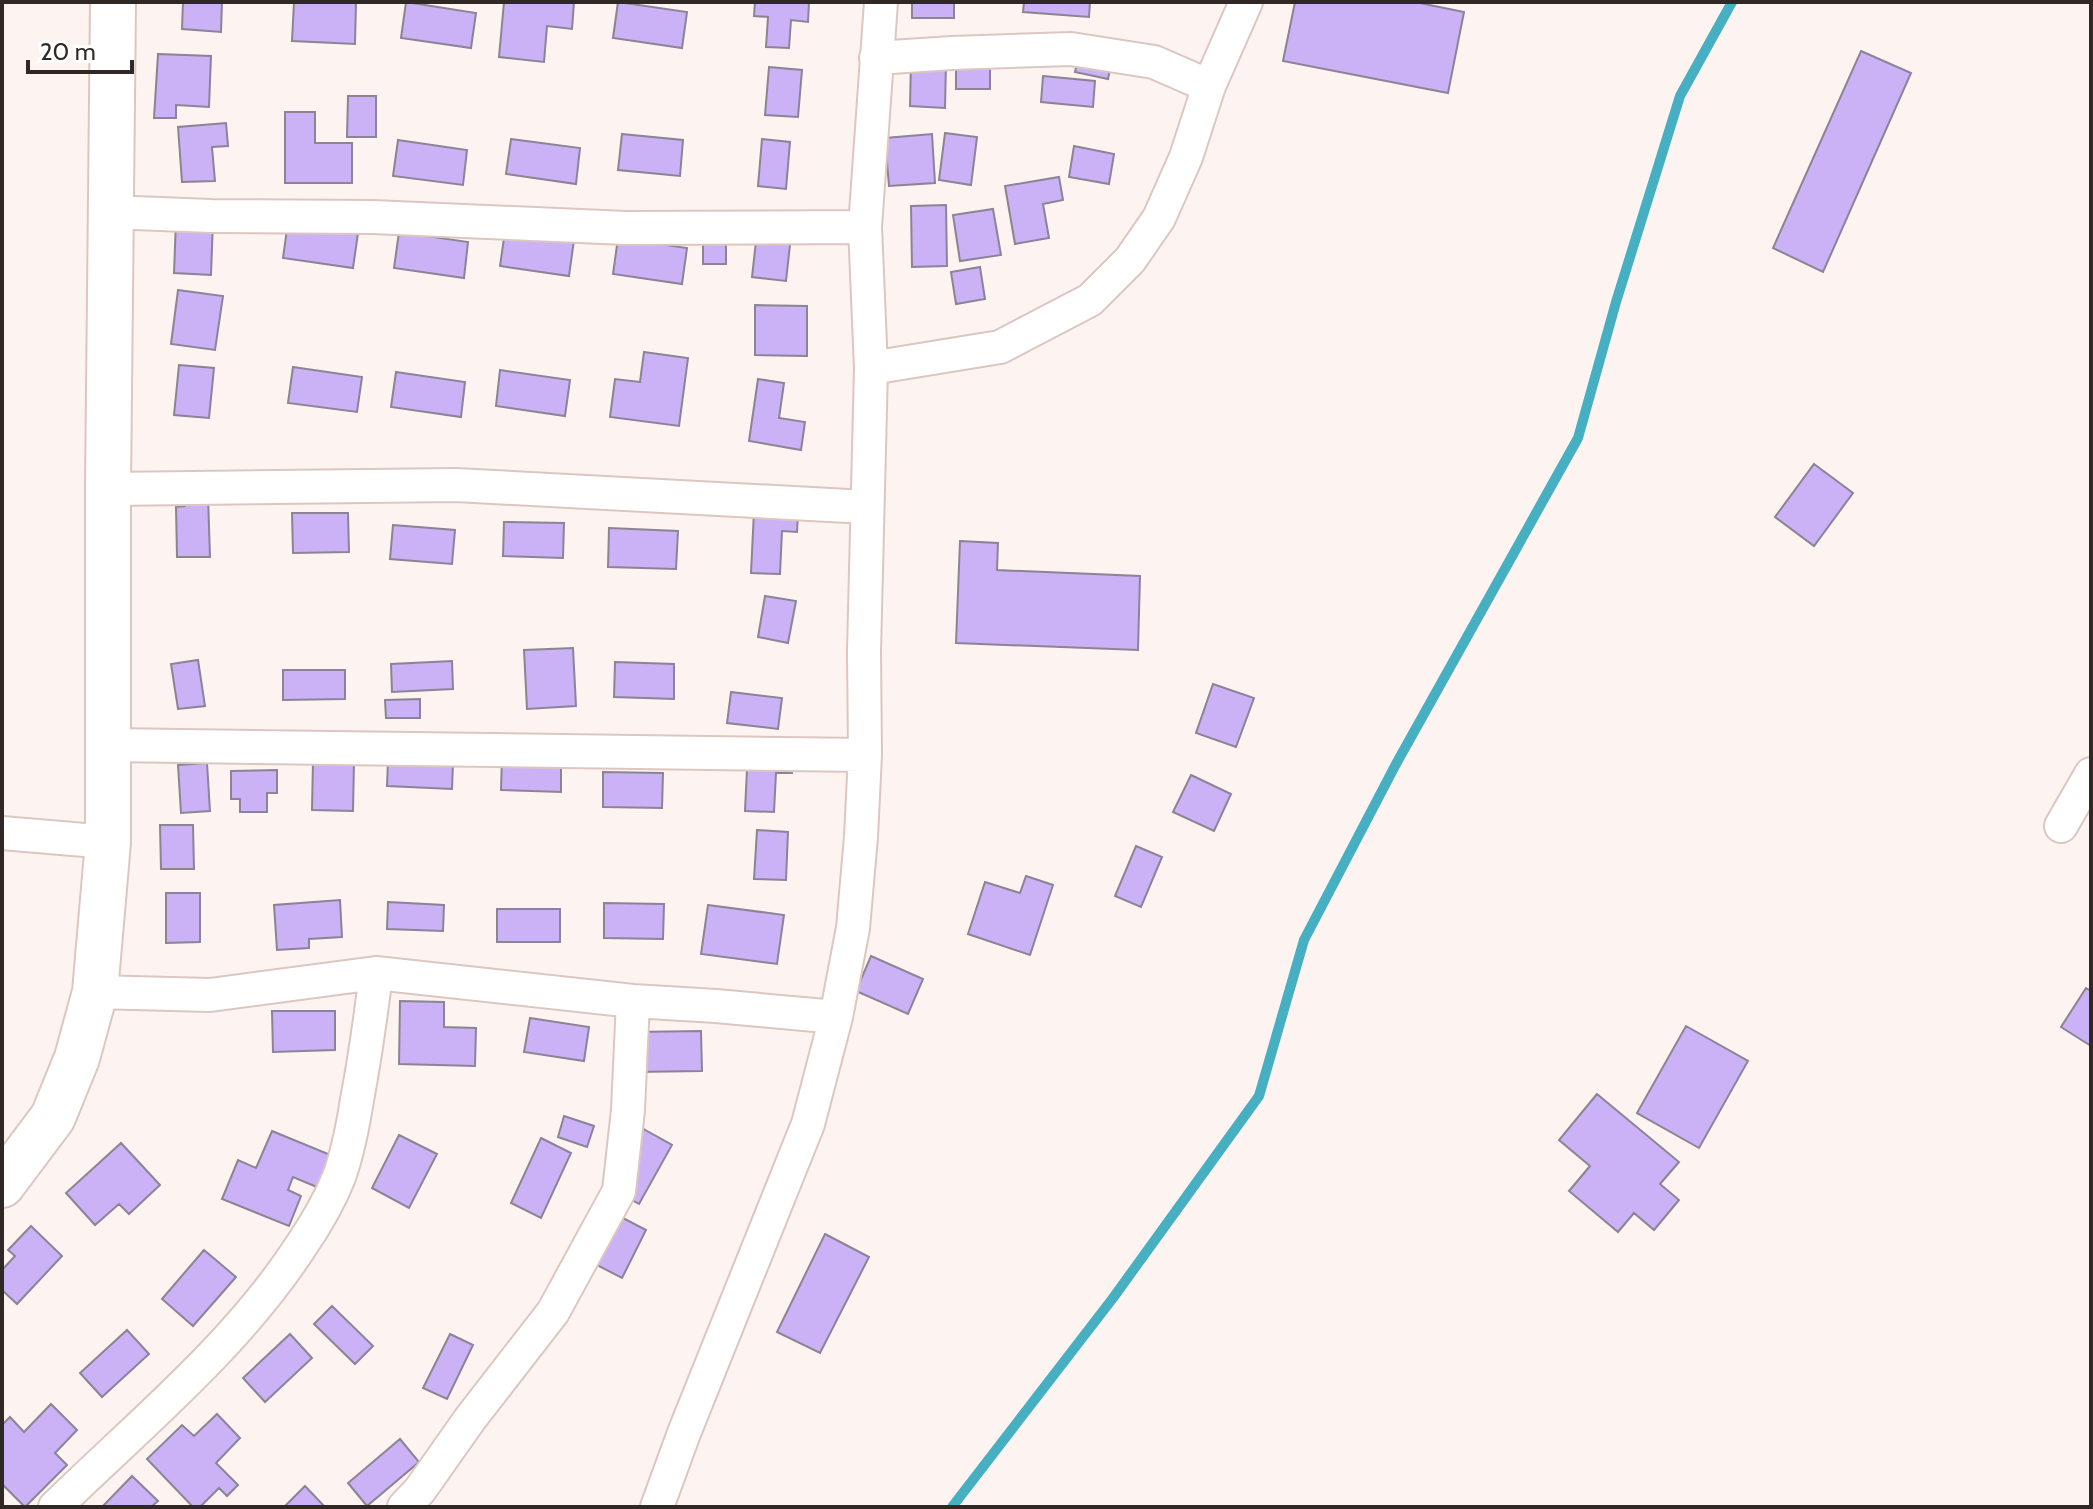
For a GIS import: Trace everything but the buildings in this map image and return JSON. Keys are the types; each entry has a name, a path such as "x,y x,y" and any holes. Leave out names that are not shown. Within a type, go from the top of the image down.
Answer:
{"main road":[{"path":"2,1185 53,1117 77,1058 95,992 108,842 109,212 113,2"}],"street":[{"path":"657,1507 808,1124 836,1017 853,928 865,755 864,651 871,368 865,227 881,2"},
{"path":"871,368 1000,347 1090,300 1130,260 1159,218 1186,157 1209,86 1246,2"},
{"path":"876,58 1071,49 1154,62 1209,86"},
{"path":"109,212 373,217 626,228 865,227"},
{"path":"108,489 456,485 867,507"},
{"path":"109,745 865,755"},
{"path":"2061,826 2091,774"},
{"path":"2,833 108,842"},
{"path":"95,992 210,995 376,973 633,1001 836,1017"},
{"path":"55,1507 233,1334 282,1276 323,1212 340,1174 353,1123 376,973"},
{"path":"404,1507 553,1312 619,1191 628,1110 633,1001"}],"waterway":[{"path":"952,1507 1113,1298 1259,1096 1304,940 1396,764 1578,438 1616,302 1680,96 1732,2"}]}
